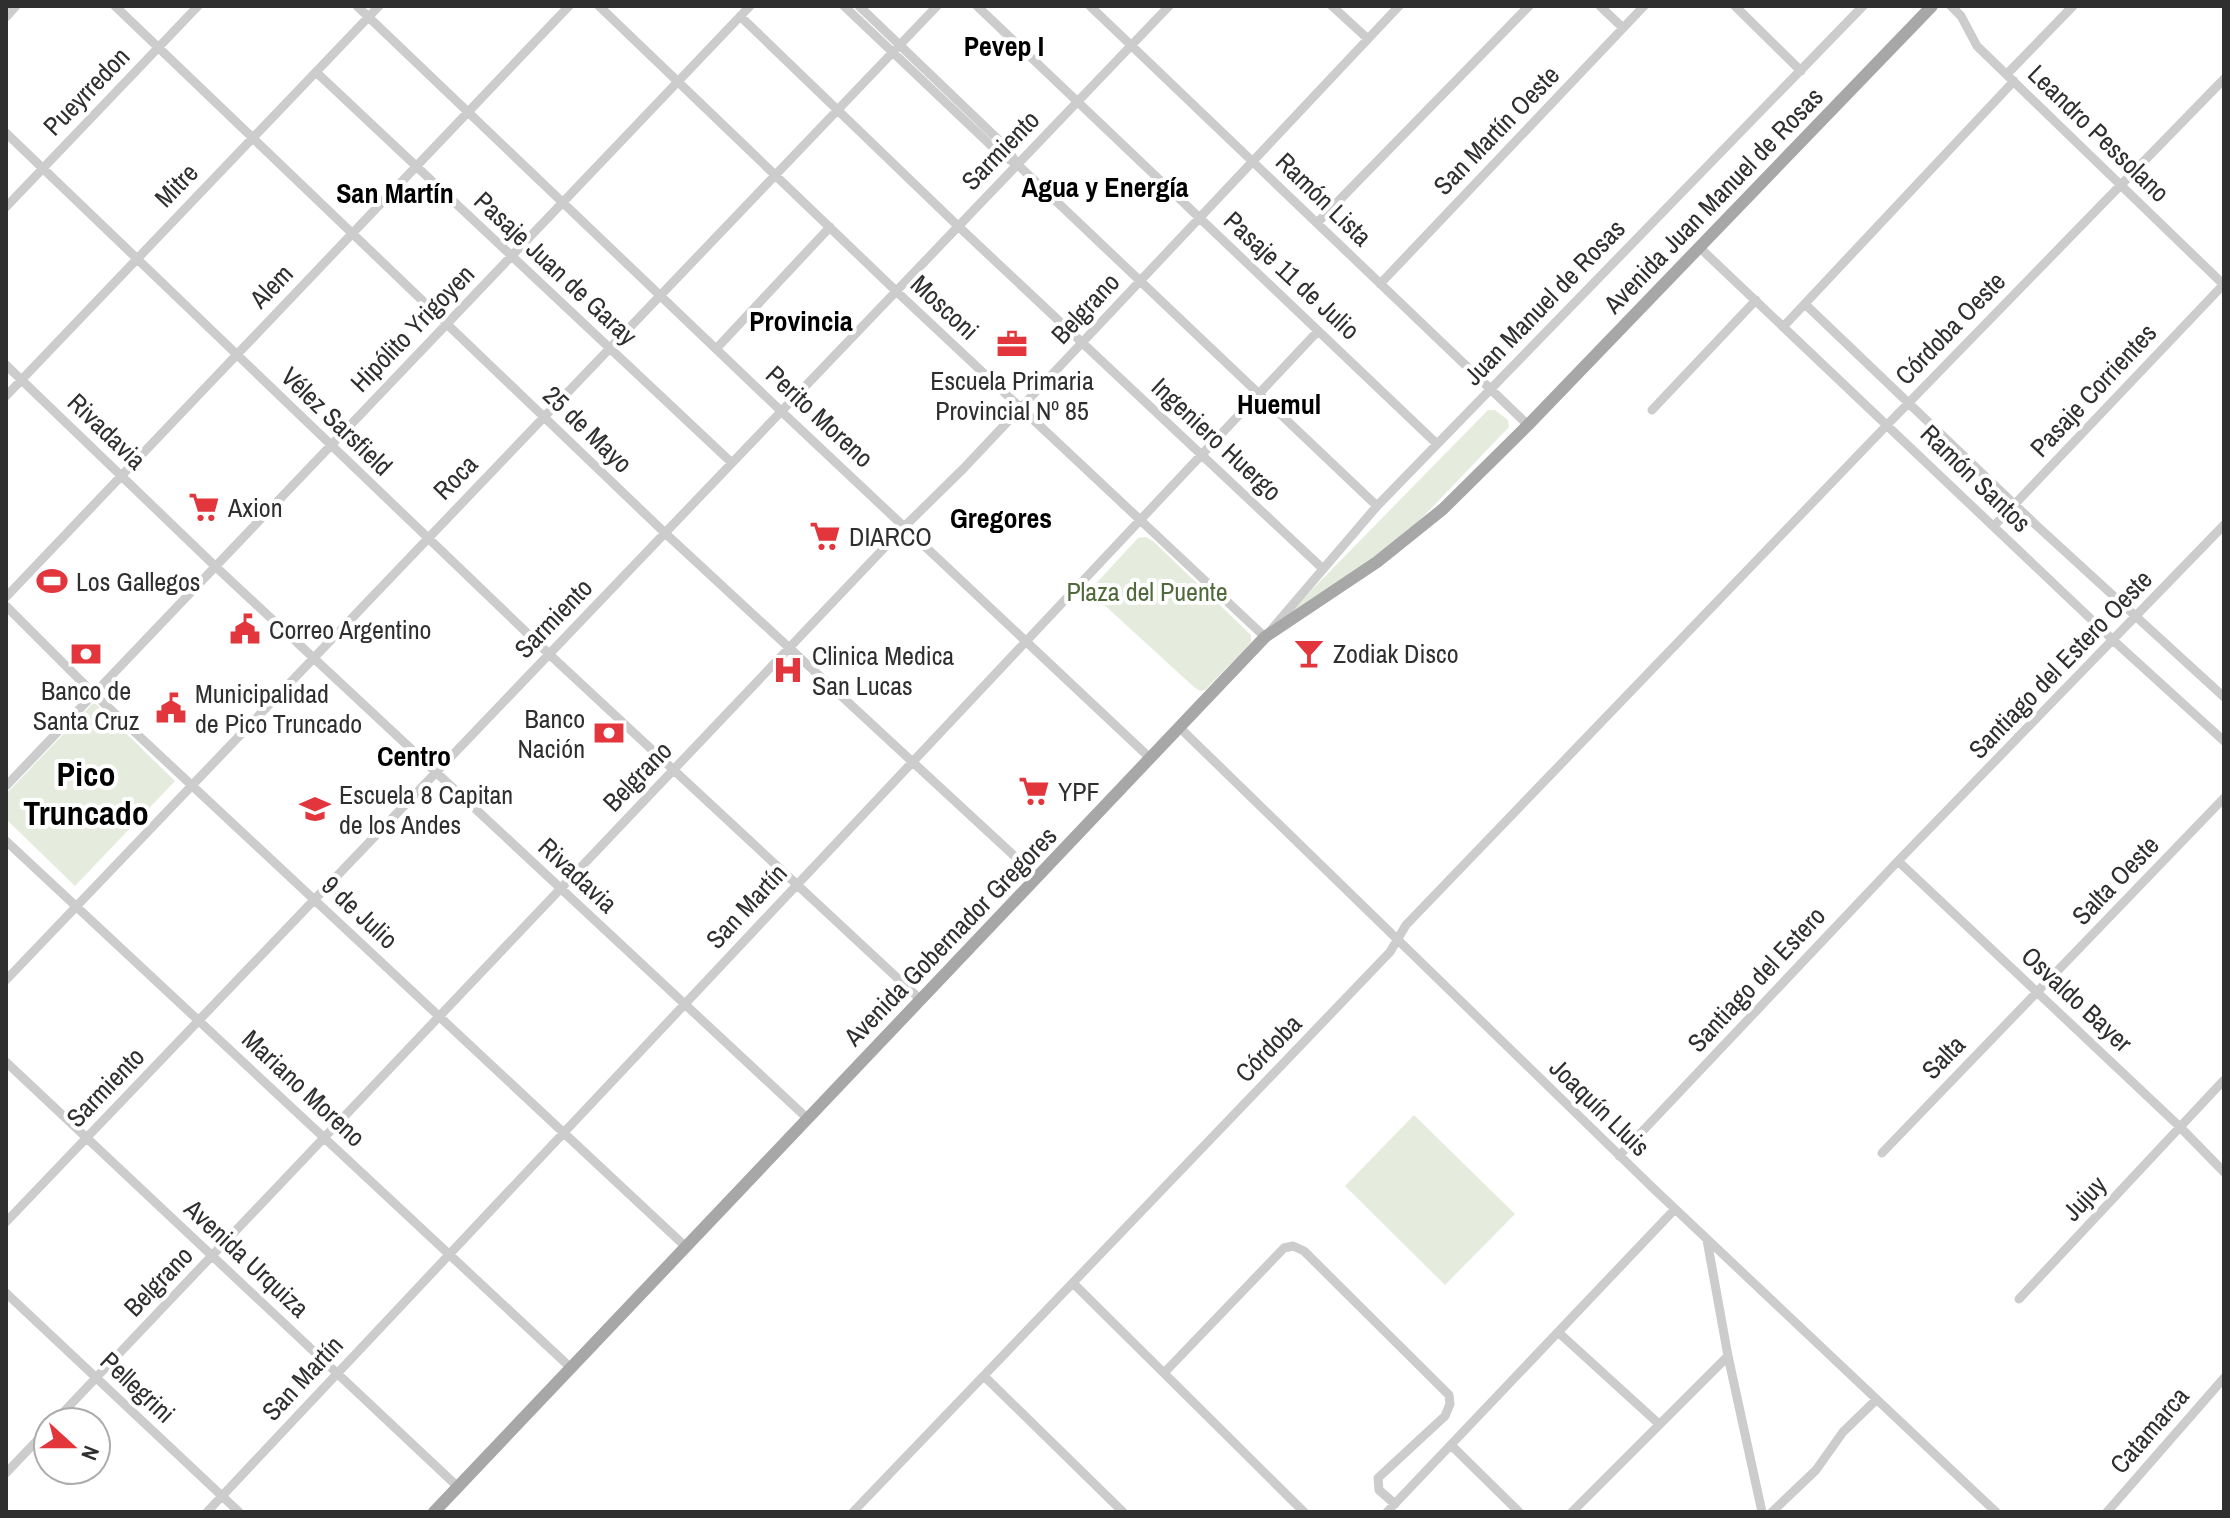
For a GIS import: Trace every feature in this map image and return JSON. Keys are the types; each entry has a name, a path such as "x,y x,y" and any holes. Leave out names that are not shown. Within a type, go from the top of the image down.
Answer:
{"main road":[{"name":"Avenida Juan Manuel de Rosas","path":"1528,425 1932,6"},
{"name":"Avenida Gobernador Gregores","path":"434,1512 1265,637 1350,582 1410,536 1443,509 1528,425"}],"street":[{"path":"6,17 16,6"},
{"name":"25 de Mayo","path":"115,6 665,533 1037,877"},
{"name":"Pueyrredon","path":"6,207 198,6"},
{"name":"Perito Moreno","path":"357,6 1150,758"},
{"name":"Mitre","path":"6,396 379,6"},
{"name":"Alem","path":"6,597 569,6"},
{"name":"Mosconi","path":"599,6 896,291 1265,637"},
{"name":"Hipólito Yrigoyen","path":"6,786 750,6"},
{"path":"844,6 1006,147 1017,164 1377,506"},
{"path":"859,6 897,49"},
{"name":"Roca","path":"6,980 937,6"},
{"name":"Pasaje 11 de Julio","path":"977,6 1437,444"},
{"name":"Ramón Lista","path":"1090,6 1528,425"},
{"name":"Sarmiento","path":"6,1222 1169,6"},
{"path":"1332,6 1368,39"},
{"name":"Belgrano","path":"69,1406 1399,6"},
{"path":"1317,223 1529,6"},
{"path":"1600,6 1623,28"},
{"name":"San Martín Oeste","path":"1380,284 1644,6"},
{"path":"1735,6 1801,71"},
{"name":"Juan Manuel de Rosas","path":"1265,637 1377,506 1863,6"},
{"name":"Leandro Pessolano","path":"1951,6 1961,16 1977,46 2224,285"},
{"path":"1783,327 2073,6"},
{"name":"Ingeniero Huergo","path":"740,16 1322,568"},
{"name":"Pasaje Juan de Garay","path":"316,72 732,463"},
{"name":"Córdoba Oeste","path":"1709,610 2224,79"},
{"name":"Vélez Sarsfield","path":"6,133 549,654 921,1000"},
{"path":"716,349 830,227"},
{"name":"Ramón Santos","path":"1699,247 2114,641 2224,741"},
{"name":"Pasaje Corrientes","path":"1994,526 2224,285"},
{"path":"1652,410 1756,300"},
{"name":"Ramón Santos","path":"1805,304 2015,505 2224,697"},
{"name":"San Martín","path":"207,1512 1318,331"},
{"name":"Rivadavia","path":"6,365 216,567 808,1119"},
{"name":"Santiago del Estero Oeste","path":"1926,832 2224,525"},
{"name":"9 de Julio","path":"6,606 94,694 686,1247"},
{"name":"Córdoba","path":"853,1512 1390,952 1406,925 1709,610"},
{"name":"Joaquín Lluis","path":"1179,727 1619,1156 1996,1512"},
{"name":"Salta Oeste","path":"2037,992 2224,798"},
{"name":"Santiago del Estero","path":"1619,1156 1926,832"},
{"name":"Mariano Moreno","path":"6,841 571,1368"},
{"name":"Osvaldo Bayer","path":"1898,861 2224,1172"},
{"name":"Salta","path":"1882,1153 2037,992"},
{"name":"Avenida Urquiza","path":"6,1062 458,1487"},
{"name":"Jujuy","path":"2019,1299 2224,1080"},
{"path":"1164,1373 1284,1248 1293,1246 1304,1251 1449,1395 1450,1404 1445,1416 1378,1478 1379,1490 1391,1508 1675,1209"},
{"path":"1707,1240 1728,1356 1762,1512"},
{"path":"1073,1283 1304,1512"},
{"name":"Pellegrini","path":"6,1293 239,1512"},
{"path":"1558,1332 1659,1424"},
{"path":"1572,1512 1728,1356"},
{"path":"984,1376 1123,1512"},
{"name":"Catamarca","path":"2107,1512 2224,1378"},
{"path":"1772,1512 1816,1470 1843,1432 1876,1400"},
{"path":"1451,1445 1519,1512"},
{"path":"6,1473 32,1446"}],"green space":[{"path":"1488,410 1495,410 1508,420 1509,427 1421,519 1388,548 1297,611 1291,611"},
{"name":"Plaza del Puente","path":"1146,537 1251,635 1251,642 1205,690 1194,687 1089,591 1138,538"},
{"path":"94,702 175,781 75,886 6,819 6,794"},
{"path":"1414,1115 1515,1214 1445,1285 1345,1186"}],"place":[{"name":"Escuela Primaria Provincial Nº 85","path":"1012,344"},
{"name":"Axion","path":"204,507"},
{"name":"DIARCO","path":"825,536"},
{"name":"Los Gallegos","path":"52,581"},
{"name":"Correo Argentino","path":"245,629"},
{"name":"Zodiak Disco","path":"1309,653"},
{"name":"Banco de Santa Cruz","path":"86,654"},
{"name":"Clinica Medica San Lucas","path":"788,670"},
{"name":"Municipalidad de Pico Truncado","path":"171,708"},
{"name":"Banco Nación","path":"609,733"},
{"name":"YPF","path":"1034,791"},
{"name":"Escuela 8 Capitan de los Andes","path":"315,809"}],"district":[{"name":"Pevep I","path":"1004,46"},
{"name":"Agua y Energía","path":"1105,187"},
{"name":"San Martín","path":"395,193"},
{"name":"Provincia","path":"801,321"},
{"name":"Huemul","path":"1279,404"},
{"name":"Gregores","path":"1001,518"},
{"name":"Centro","path":"414,756"},
{"name":"Pico Truncado","path":"86,794"}]}
